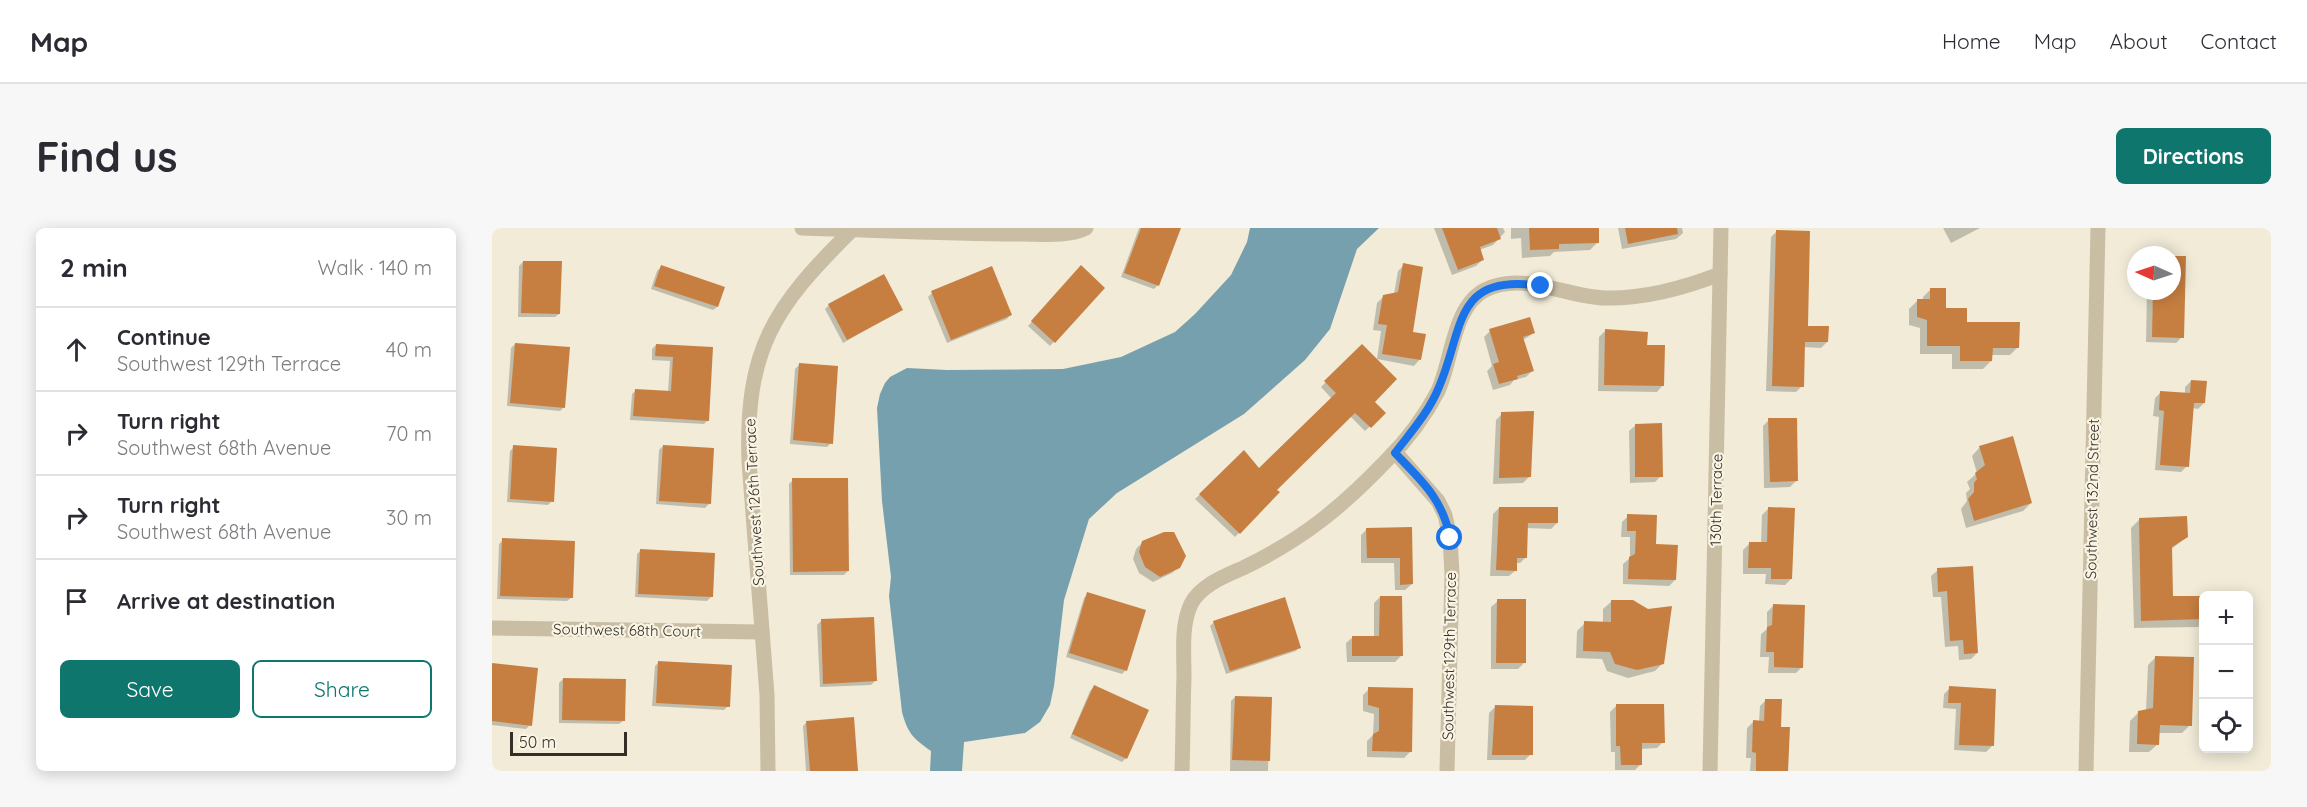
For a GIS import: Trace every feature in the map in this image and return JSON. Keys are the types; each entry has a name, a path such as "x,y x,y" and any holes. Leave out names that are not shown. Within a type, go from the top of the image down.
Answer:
{"street":[{"path":"802,228 1028,234 1075,232 1086,228"},
{"name":"130th Terrace","path":"1710,771 1721,228"},
{"name":"Southwest 132nd Street","path":"2086,771 2098,228"},
{"name":"Southwest 126th Terrace","path":"768,771 767,695 748,451 748,409 754,375 765,341 780,312 808,274 852,230"},
{"path":"1182,771 1184,635 1191,604 1203,590 1215,582 1270,555 1322,523 1356,493 1395,453 1416,426 1438,390 1463,313 1473,300 1487,289 1507,284 1528,284 1594,297 1627,298 1681,287 1720,274"},
{"name":"Southwest 129th Terrace","path":"1395,453 1438,501 1445,515 1450,538 1452,574 1447,771"},
{"name":"Southwest 68th Court","path":"492,627 762,632"}],"water":[{"path":"1250,228 1379,228 1357,249 1330,329 1305,360 1244,414 1117,493 1089,519 1064,600 1050,705 1040,722 1025,733 964,742 962,771 930,771 931,751 912,735 902,712 889,596 891,577 882,501 877,408 885,383 890,377 907,368 1063,369 1121,357 1175,332 1195,314 1231,275 1247,242"}],"building":[{"path":"1141,228 1181,228 1159,286 1124,273"},
{"path":"1442,228 1497,228 1501,239 1480,247 1484,260 1458,270"},
{"path":"1529,228 1599,228 1599,243 1559,244 1559,249 1530,250"},
{"path":"1625,228 1677,228 1678,234 1628,244"},
{"path":"1776,230 1810,231 1808,326 1829,326 1828,342 1805,342 1804,387 1772,386"},
{"path":"2181,256 2186,256 2184,338 2152,337 2153,300 2181,300"},
{"path":"523,261 562,261 560,314 521,313"},
{"path":"1403,263 1423,267 1413,332 1426,334 1421,360 1382,354 1387,325 1378,324 1383,295 1398,292"},
{"path":"661,265 725,287 718,307 654,286"},
{"path":"1081,265 1105,288 1055,343 1031,321"},
{"path":"992,266 1012,315 951,340 931,291"},
{"path":"884,274 903,310 847,340 828,304"},
{"path":"1930,288 1946,288 1946,308 1967,308 1967,322 2020,322 2019,348 1993,348 1992,361 1960,361 1960,346 1927,346 1927,320 1917,317 1917,299 1930,299"},
{"path":"1530,317 1535,333 1523,337 1534,371 1517,376 1518,379 1499,384 1493,364 1499,362 1489,329"},
{"path":"1605,329 1648,332 1647,345 1665,345 1664,386 1604,385"},
{"path":"515,343 570,347 565,408 510,403"},
{"path":"656,344 713,347 709,421 633,416 635,389 671,391 673,357 655,356"},
{"path":"1362,344 1397,379 1375,402 1386,413 1371,428 1355,413 1277,490 1280,492 1240,534 1199,494 1244,450 1259,468 1336,393 1324,381"},
{"path":"799,363 838,366 833,444 793,440"},
{"path":"2191,380 2207,381 2205,403 2194,403 2189,467 2160,465 2164,411 2159,410 2160,391 2190,393"},
{"path":"1534,411 1531,477 1499,478 1501,412"},
{"path":"1768,418 1797,418 1798,481 1770,482"},
{"path":"1662,423 1663,477 1635,477 1635,424"},
{"path":"2013,436 2032,503 1974,521 1968,499 1974,492 1974,483 1977,479 1975,473 1985,465 1979,446"},
{"path":"513,445 557,448 554,502 510,499"},
{"path":"663,445 714,448 711,504 659,501"},
{"path":"792,478 848,478 849,571 793,572"},
{"path":"1499,507 1558,507 1558,523 1528,523 1527,558 1517,558 1517,571 1496,570"},
{"path":"1768,507 1795,508 1792,579 1771,579 1771,568 1748,568 1749,542 1767,542"},
{"path":"1627,514 1657,515 1656,544 1678,545 1676,580 1628,579 1629,557 1635,554 1636,531 1627,531"},
{"path":"2187,516 2188,537 2172,547 2173,596 2199,596 2199,619 2141,621 2139,518"},
{"path":"1412,527 1413,584 1400,585 1400,558 1367,558 1366,528"},
{"path":"1164,532 1174,532 1186,556 1180,568 1160,577 1145,567 1139,552 1142,541"},
{"path":"502,538 575,541 573,598 500,596"},
{"path":"640,549 715,553 713,597 638,594"},
{"path":"1973,566 1978,653 1964,654 1963,640 1950,641 1947,591 1938,592 1937,568"},
{"path":"1087,592 1146,610 1127,671 1069,653"},
{"path":"1380,596 1402,596 1403,656 1352,656 1352,636 1379,636"},
{"path":"1285,597 1301,648 1230,671 1213,621"},
{"path":"1497,599 1526,599 1526,663 1496,663"},
{"path":"1611,600 1633,600 1648,609 1672,606 1664,664 1637,670 1615,664 1610,652 1583,651 1584,621 1611,622"},
{"path":"1773,604 1805,605 1803,668 1774,667 1774,652 1766,652 1767,627 1772,625"},
{"path":"874,617 877,681 823,684 821,619"},
{"path":"2155,656 2194,657 2192,726 2160,725 2159,745 2137,744 2138,711 2153,708"},
{"path":"658,661 732,665 730,707 656,703"},
{"path":"492,663 538,668 532,726 492,721"},
{"path":"563,678 626,679 625,721 562,720"},
{"path":"1094,685 1149,710 1127,759 1072,734"},
{"path":"1949,686 1996,689 1994,746 1959,745 1961,703 1948,703"},
{"path":"1368,687 1413,688 1412,752 1372,751 1373,734 1379,731 1379,708 1368,705"},
{"path":"1235,696 1272,697 1270,761 1232,760"},
{"path":"1765,699 1782,699 1781,727 1790,727 1788,771 1756,771 1756,753 1752,752 1753,720 1764,721"},
{"path":"1616,704 1664,704 1665,743 1642,743 1642,765 1621,765 1620,746 1616,746"},
{"path":"1495,705 1533,706 1533,755 1492,755"},
{"path":"854,717 858,771 810,771 806,721"}],"route":[{"path":"1450,538 1445,515 1438,501 1395,453 1416,426 1438,390 1460,319 1466,308 1487,289 1507,284 1541,286"}]}
